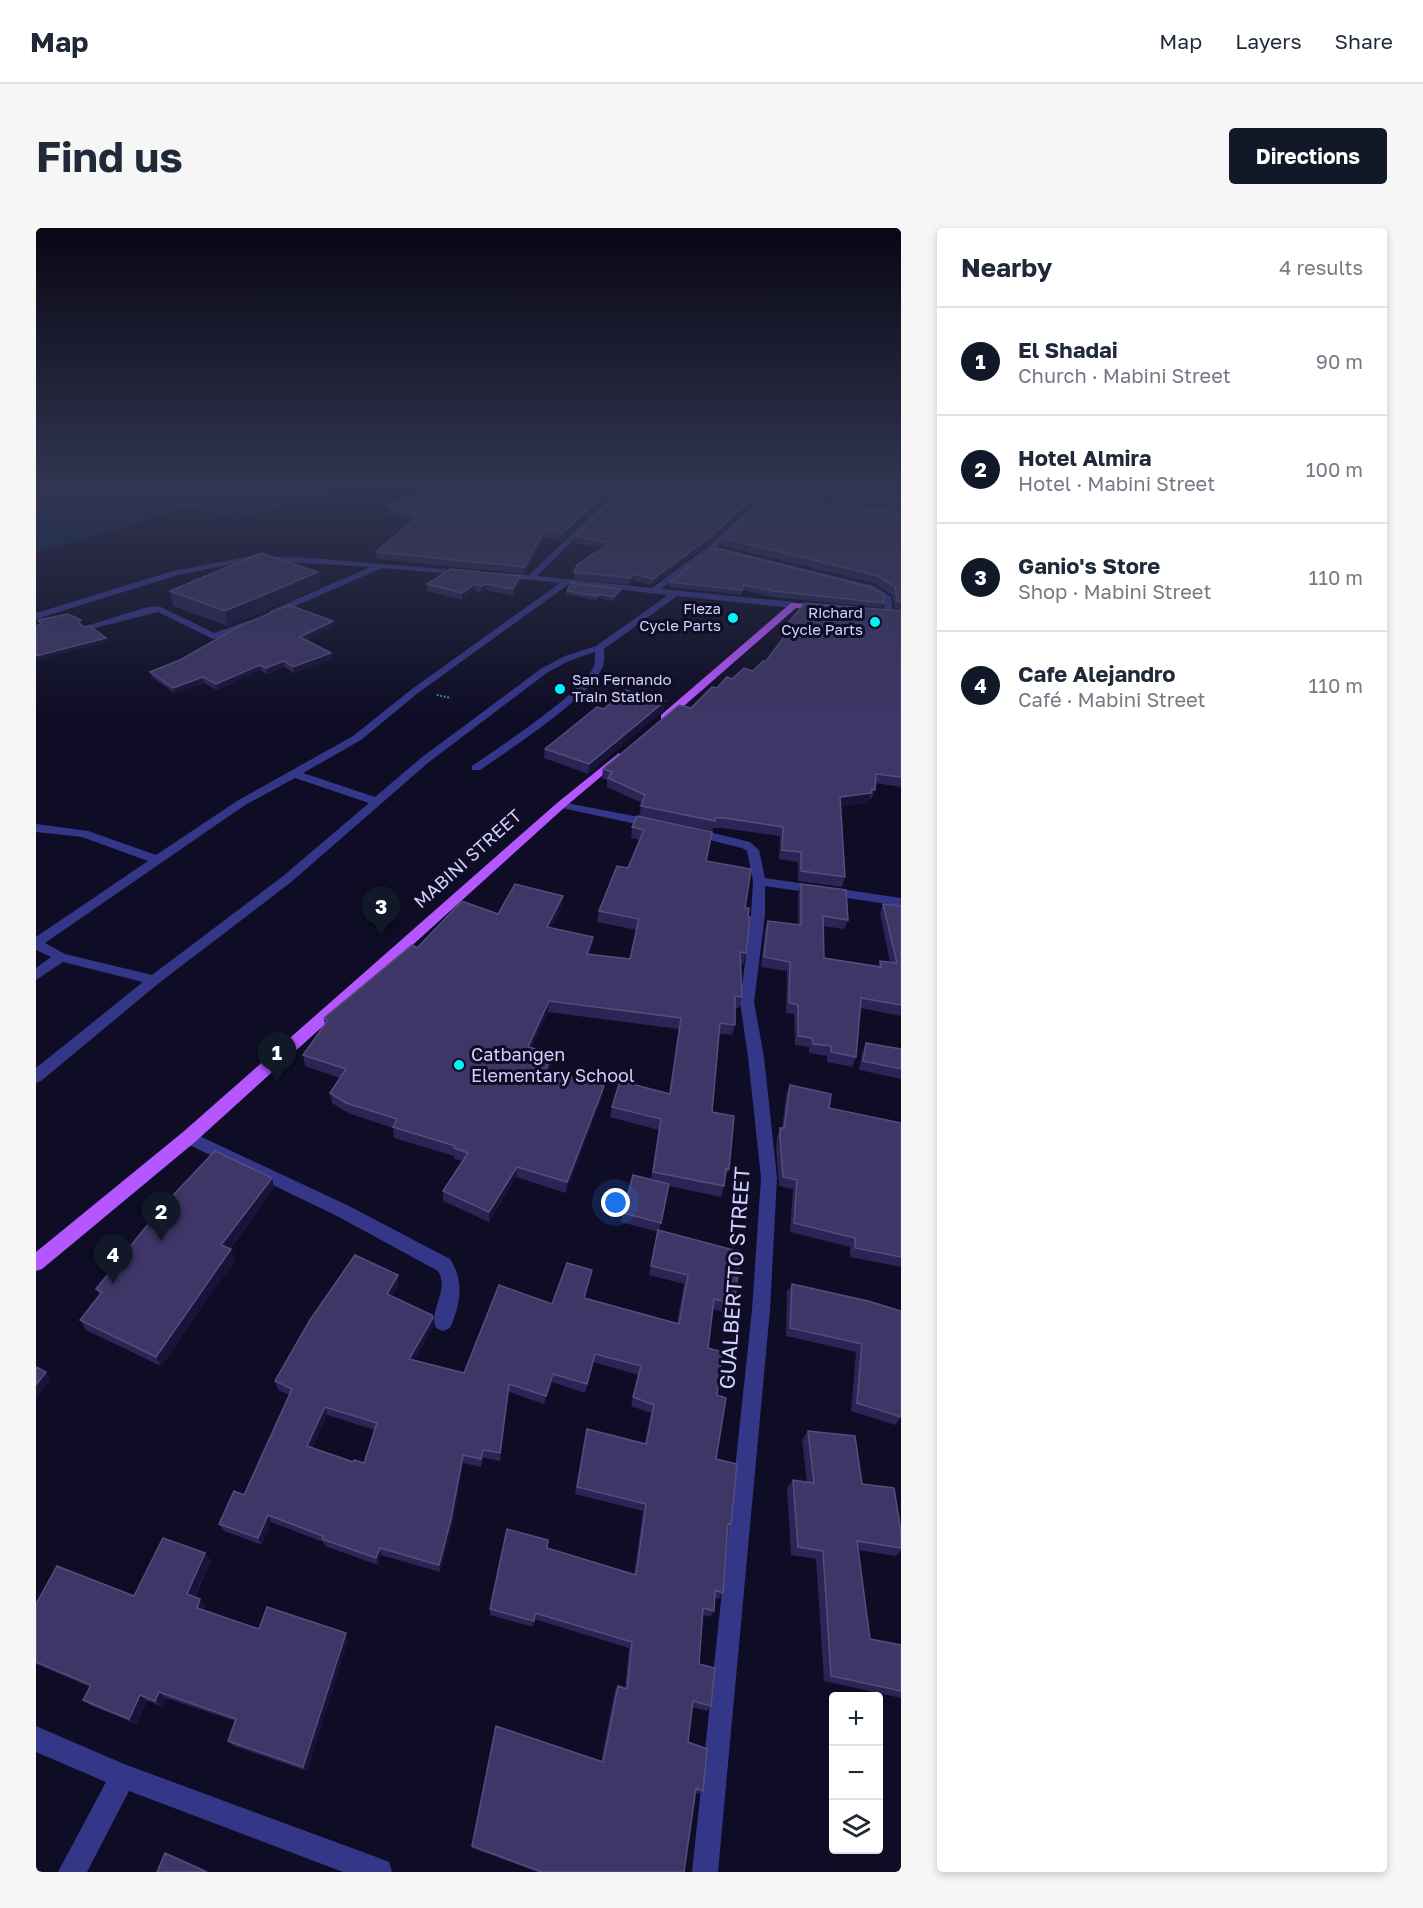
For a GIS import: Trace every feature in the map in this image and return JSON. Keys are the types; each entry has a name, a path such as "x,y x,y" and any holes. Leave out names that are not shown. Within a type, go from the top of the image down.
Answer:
{"main road":[{"path":"652,728 794,605 829,608"},
{"path":"877,613 901,615"},
{"name":"MABINI STREET","path":"36,1263 189,1137 624,751"}],"street":[{"path":"36,616 176,573 232,561"},
{"path":"326,561 474,573"},
{"path":"531,578 549,561"},
{"path":"652,591 694,561"},
{"path":"763,561 872,588 887,597 889,614"},
{"path":"269,615 383,565"},
{"path":"486,574 794,605"},
{"path":"154,980 61,957 36,943 241,803 357,738 415,691 567,582"},
{"path":"36,1077 154,980 286,880 425,760 545,670 568,658 599,648 674,594"},
{"path":"87,627 152,609 159,609 213,636 227,633 258,620"},
{"path":"476,768 546,717 581,687 598,666 599,648"},
{"path":"292,773 375,801"},
{"name":"GUALBERTTO STREET","path":"561,805 721,837 746,845 753,850 759,880 758,915 747,1002 756,1057 769,1178 761,1310 705,1872"},
{"path":"36,828 68,829 105,838 159,861"},
{"path":"759,880 901,902"},
{"path":"36,975 61,957"},
{"path":"189,1137 343,1211 444,1265 449,1271 451,1283 443,1322"},
{"path":"36,1739 123,1776 379,1872"},
{"path":"72,1872 123,1776"}],"building":[{"path":"243,561 284,561 318,572 225,611 170,591"},
{"path":"463,561 528,561 525,567"},
{"path":"583,561 678,561 653,579 634,574 631,578 574,572 577,565"},
{"path":"698,561 765,561 870,587 883,594 884,603 773,591 744,585 742,590 670,582"},
{"path":"816,561 901,561 901,602 897,601 895,587 878,576"},
{"path":"451,569 520,576 513,589 475,584 462,593 427,584"},
{"path":"571,583 621,589 614,597 599,594 596,596 567,591"},
{"path":"805,603 901,611 901,777 876,774 875,790 872,789 871,793 840,797 845,877 801,871 801,852 782,850 783,827 724,818 715,818 715,821 641,806 645,795 608,778 612,772 603,769 679,705 691,708 712,687 717,688 727,677 732,679 744,668 753,671 763,661 766,661 793,625 787,624"},
{"path":"289,605 333,621 300,637 331,653 293,667 284,661 266,668 260,665 216,684 203,677 173,688 150,672 182,659 240,626"},
{"path":"68,614 81,620 79,623 84,627 90,626 106,638 36,656 36,626 41,624 38,620"},
{"path":"625,690 665,701 589,764 545,749 597,707 604,709"},
{"name":"Catbangen Elementary School","path":"637,816 712,832 706,861 751,869 745,908 749,908 748,917 750,917 746,953 740,952 742,997 735,996 735,1025 720,1023 712,1112 734,1116 729,1169 726,1168 724,1186 653,1172 661,1119 612,1107 620,1081 670,1094 681,1018 549,1001 528,1047 552,1053 546,1070 604,1086 567,1182 517,1167 489,1212 443,1191 468,1153 454,1148 455,1146 393,1127 397,1119 346,1103 330,1093 346,1069 303,1055 328,1020 324,1018 412,945 417,948 462,901 498,914 515,884 563,896 547,927 593,937 587,954 630,959 639,919 599,911 617,866 628,868 644,830 632,827"},
{"path":"801,884 846,890 848,920 823,916 824,958 881,967 880,961 897,963 883,904 901,906 901,1005 861,998 856,1057 831,1052 831,1046 813,1044 812,1038 798,1036 798,1005 789,1003 790,962 764,957 768,921 801,925"},
{"path":"866,1043 901,1049 901,1069 863,1061"},
{"path":"790,1085 831,1094 829,1108 901,1123 901,1257 855,1248 855,1238 794,1223 797,1180 783,1177 780,1138 780,1128 784,1128"},
{"path":"215,1151 272,1178 221,1245 231,1249 156,1357 80,1320 102,1292 96,1289 161,1208"},
{"path":"633,1175 669,1184 661,1223 623,1213"},
{"path":"658,1230 741,1252 734,1304 714,1299 708,1348 722,1352 717,1395 726,1398 716,1459 737,1464 731,1524 728,1523 723,1593 715,1590 714,1611 703,1608 699,1664 715,1668 711,1706 693,1701 688,1742 707,1749 703,1791 696,1788 684,1872 542,1872 472,1846 496,1726 603,1762 618,1686 627,1689 632,1642 535,1613 534,1621 490,1609 507,1529 548,1540 547,1548 636,1575 646,1504 577,1487 587,1429 646,1444 654,1405 633,1397 641,1366 595,1354 587,1384 553,1374 546,1396 509,1384 500,1453 483,1450 481,1459 463,1455 451,1519 439,1565 380,1548 376,1558 322,1539 323,1536 268,1515 258,1538 219,1524 234,1491 244,1495 292,1389 275,1381 310,1320 355,1255 398,1275 387,1294 432,1315 433,1318 409,1359 464,1373 499,1285 552,1304 567,1263 592,1270 584,1298 679,1324 688,1275 651,1266","holes":["325,1407 377,1423 364,1463 354,1460 353,1462 307,1446"]},
{"path":"792,1284 901,1311 901,1417 857,1403 862,1344 790,1328"},
{"path":"36,1367 46,1372 36,1385"},
{"path":"808,1431 855,1436 862,1484 894,1488 901,1532 901,1548 857,1541 870,1639 901,1645 901,1691 831,1676 823,1551 798,1547 793,1480 814,1483"},
{"path":"163,1538 205,1553 187,1594 200,1599 197,1608 259,1629 267,1607 346,1633 303,1767 228,1741 236,1719 159,1692 155,1701 140,1695 129,1719 83,1700 91,1685 36,1662 36,1604 57,1566 134,1596"},
{"path":"165,1853 207,1872 157,1872"}],"place":[{"name":"Fieza Cycle Parts","path":"733,618"},
{"name":"Richard Cycle Parts","path":"875,622"},
{"name":"San Fernando Train Station","path":"560,689"},
{"name":"Ganio's Store","path":"381,936"},
{"name":"Catbangen Elementary School","path":"459,1065"},
{"name":"El Shadai","path":"277,1082"},
{"name":"Hotel Almira","path":"161,1241"},
{"name":"Cafe Alejandro","path":"113,1284"}]}
